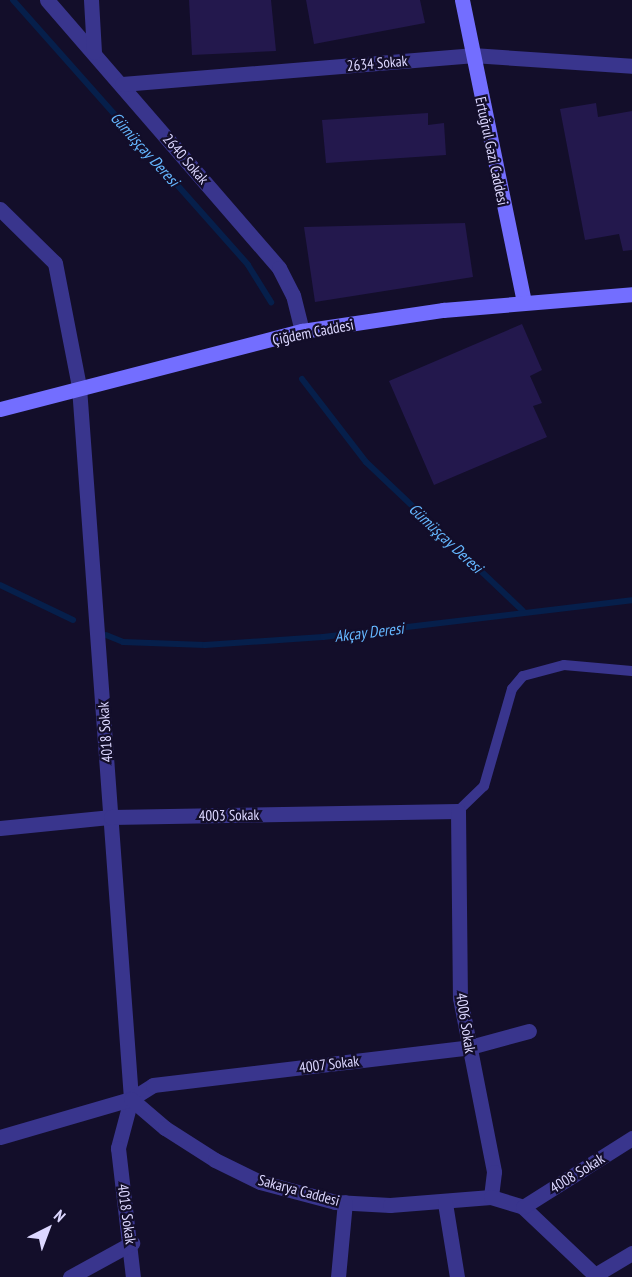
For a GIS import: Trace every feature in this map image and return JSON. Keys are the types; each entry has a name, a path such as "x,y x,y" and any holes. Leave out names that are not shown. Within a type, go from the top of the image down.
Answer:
{"street":[{"name":"2640 Sokak","path":"47,0 279,268 293,295 302,332"},
{"path":"91,0 94,52"},
{"name":"Ertuğrul Gazi Caddesi","path":"462,0 524,301"},
{"name":"2634 Sokak","path":"122,84 472,54 632,66"},
{"name":"4018 Sokak","path":"0,209 55,263 79,387 131,1099 117,1148 132,1243 133,1277"},
{"name":"Çiğdem Caddesi","path":"0,409 79,387 302,332 524,301 632,294"},
{"name":"4003 Sokak","path":"0,828 111,817 458,810"},
{"name":"4006 Sokak","path":"458,810 460,998 470,1047 473,1081 494,1172 491,1197"},
{"name":"4007 Sokak","path":"131,1099 153,1085 470,1047 529,1031"},
{"path":"0,1137 131,1099"},
{"name":"Sakarya Caddesi","path":"131,1099 205,1153 260,1182 345,1202 445,1203 491,1197 523,1207 596,1276"},
{"name":"4008 Sokak","path":"523,1207 632,1138"},
{"path":"338,1277 345,1202"},
{"path":"445,1203 457,1277"},
{"path":"70,1277 132,1243"},
{"path":"596,1276 632,1253"}],"lane":[{"path":"458,810 484,786 512,689 524,676 564,665 632,671"}],"building":[{"path":"189,0 271,0 276,51 192,55"},
{"path":"306,0 420,0 425,23 314,44"},
{"path":"596,103 598,117 632,111 632,250 623,251 619,234 585,240 560,109"},
{"path":"428,113 428,125 444,123 446,155 326,163 322,120"},
{"path":"465,223 473,277 315,302 304,227"},
{"path":"522,324 542,370 530,376 542,403 533,406 547,437 434,485 389,381"}],"waterway":[{"name":"Gümüşçay Deresi","path":"13,0 248,265 271,302"},
{"name":"Gümüşçay Deresi","path":"302,379 366,462 523,611"},
{"name":"Akçay Deresi","path":"0,585 73,620"},
{"name":"Akçay Deresi","path":"106,635 123,642 205,645 323,637 632,600"}]}
